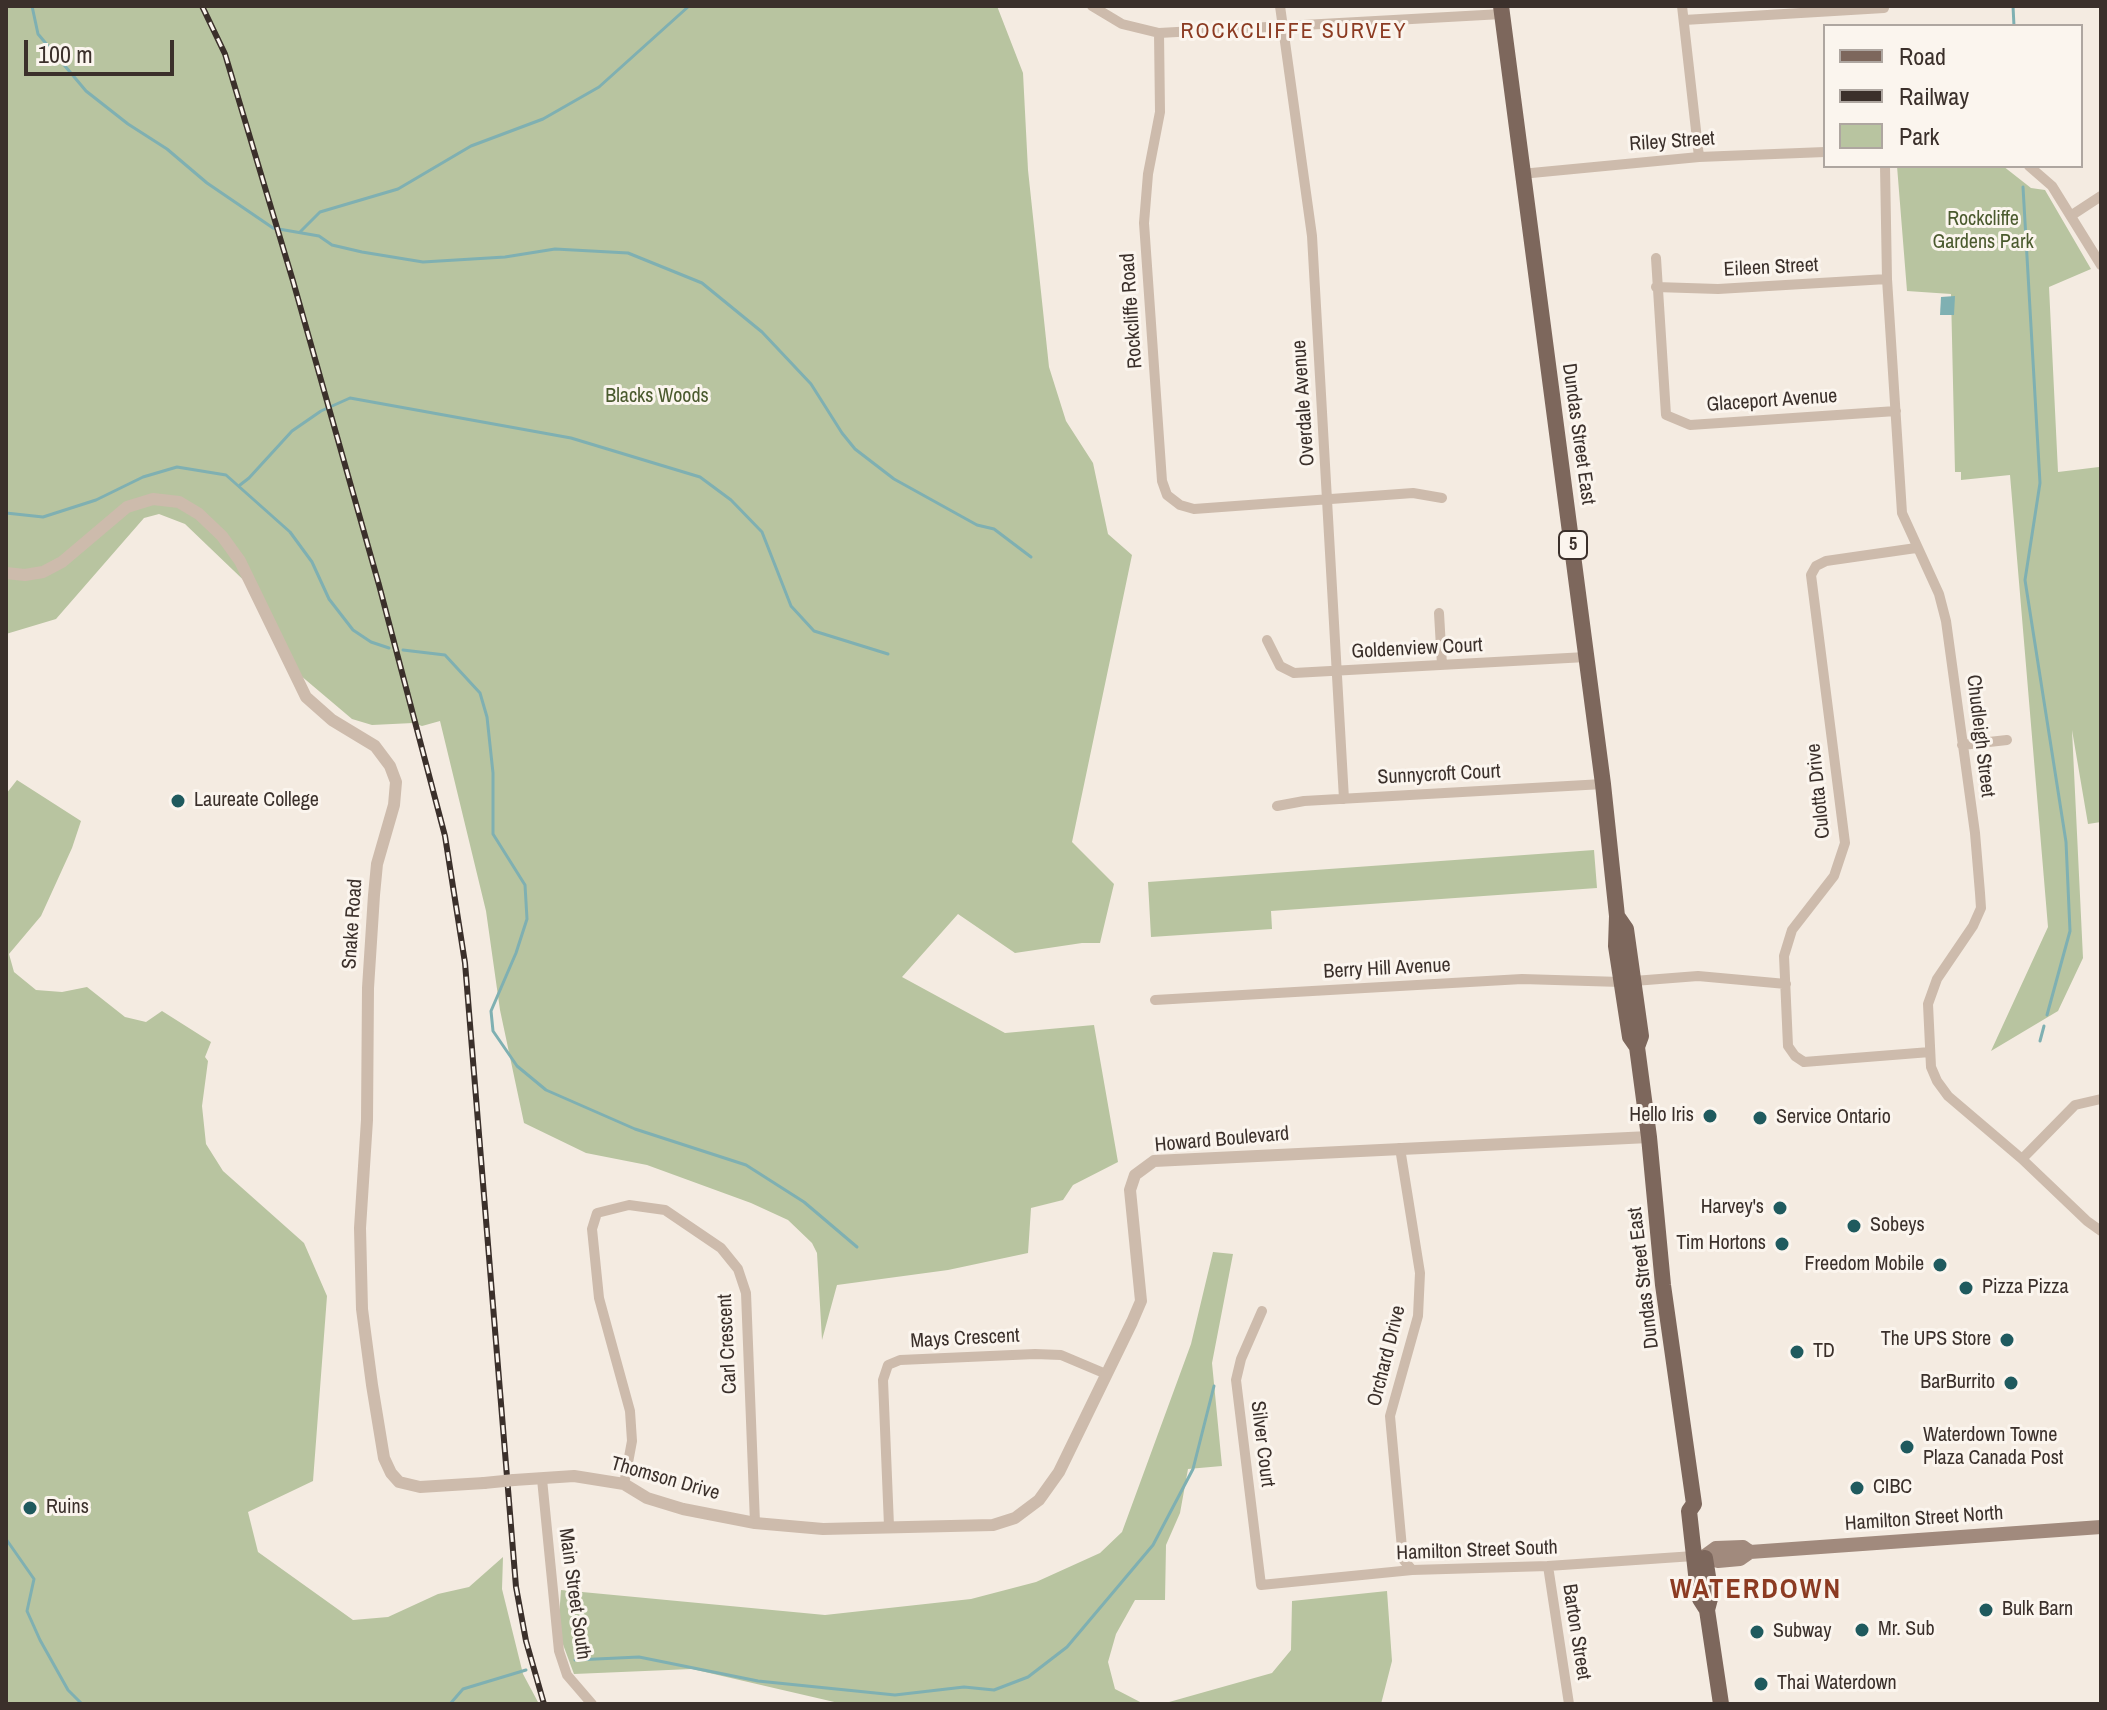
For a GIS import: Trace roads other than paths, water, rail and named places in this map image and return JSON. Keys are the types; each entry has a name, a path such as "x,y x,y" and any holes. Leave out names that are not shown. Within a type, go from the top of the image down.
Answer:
{"main road":[{"name":"Dundas Street East","path":"1502,10 1521,174 1567,498 1617,916 1626,929 1628,982 1641,1036 1637,1047 1663,1285 1694,1504 1700,1510 1700,1556 1711,1595 1707,1610 1721,1704"},
{"name":"Hamilton Street North","path":"1700,1556 1716,1548 1743,1547 1750,1552 2101,1527"}],"street":[{"path":"1092,6 1122,24 1159,33 1502,10"},
{"name":"Overdale Avenue","path":"1280,6 1312,236 1344,799"},
{"path":"1682,6 1699,157"},
{"path":"1684,20 1884,6"},
{"name":"Rockcliffe Road","path":"1159,33 1160,112 1148,174 1144,223 1162,481 1167,495 1180,505 1194,509 1329,500"},
{"name":"Riley Street","path":"1521,174 1699,157 1823,152"},
{"name":"Chudleigh Street","path":"1885,168 1887,279 1902,513 1939,594 1946,621 1975,833 1981,908 1973,926 1937,979 1928,1004 1931,1067 1948,1096 2101,1231"},
{"path":"2031,168 2052,186 2101,265"},
{"path":"2072,215 2101,196"},
{"name":"Glaceport Avenue","path":"1656,258 1666,415 1690,425 1896,411"},
{"name":"Eileen Street","path":"1656,287 1718,289 1887,279"},
{"path":"1329,500 1413,493 1442,498"},
{"name":"Snake Road","path":"6,573 25,575 43,572 62,562 127,507 153,499 179,502 199,514 222,536 240,561 306,697 332,720 375,746 390,766 396,782 394,805 377,864 374,895 368,988 367,1120 360,1228 362,1309 384,1458 399,1482 420,1487 542,1479"},
{"name":"Culotta Drive","path":"1916,548 1826,561 1816,566 1811,575 1845,843 1834,876 1792,930 1784,956 1788,1046 1804,1062 1930,1052"},
{"path":"1439,613 1442,665"},
{"name":"Goldenview Court","path":"1267,640 1277,662 1287,671 1299,673 1586,657"},
{"path":"1962,745 2007,740"},
{"name":"Sunnycroft Court","path":"1277,806 1295,802 1603,784"},
{"name":"Berry Hill Avenue","path":"1155,1000 1522,979 1628,982 1698,976 1786,984"},
{"path":"2022,1159 2075,1105 2101,1099"},
{"name":"Howard Boulevard","path":"823,1529 993,1525 1015,1518 1039,1500 1059,1472 1141,1301 1130,1190 1135,1175 1154,1161 1649,1137"},
{"name":"Orchard Drive","path":"1400,1148 1420,1273 1418,1316 1390,1416 1403,1559 1412,1570"},
{"name":"Carl Crescent","path":"624,1484 632,1441 630,1411 599,1298 592,1229 597,1213 629,1205 665,1210 721,1248 738,1269 746,1293 755,1523"},
{"name":"Silver Court","path":"1261,1585 1236,1380 1241,1359 1262,1311"},
{"name":"Mays Crescent","path":"889,1526 883,1380 888,1365 900,1360 1061,1355 1106,1374"},
{"name":"Thomson Drive","path":"542,1479 574,1476 624,1484 647,1498 683,1509 755,1523 823,1529"},
{"name":"Main Street South","path":"542,1479 559,1651 567,1675 592,1704"},
{"name":"Hamilton Street South","path":"1261,1585 1412,1570 1548,1566 1700,1556"},
{"name":"Barton Street","path":"1548,1566 1569,1704"}],"water":[{"path":"1955,296 1954,315 1940,315 1941,297"}],"waterway":[{"path":"32,6 38,34 86,91 167,149 207,183 273,228 319,236 332,245 362,252 423,262 505,257 555,249 628,253 702,283 762,332 811,384 855,449 894,479 977,525 994,529 1031,557"},
{"path":"300,232 320,212 398,189 471,146 543,119 599,87 689,6"},
{"path":"2013,6 2014,24"},
{"path":"2023,187 2040,483 2025,580 2066,842 2070,931 2047,1015"},
{"path":"240,485 292,431 321,411 350,398 571,438 700,477 731,500 762,532 791,606 814,631 888,654"},
{"path":"6,513 43,517 96,500 143,477 177,467 226,475 290,532 312,562 329,599 353,630 371,642 389,648"},
{"path":"403,650 445,655 480,693 487,717 493,773 493,834 525,885 527,919 491,1011 493,1031 517,1066 546,1090 635,1129 746,1165 804,1202 857,1247"},
{"path":"2040,1041 2044,1026"},
{"path":"575,1660 639,1657 758,1681 895,1695 964,1687 994,1690 1028,1677 1067,1647 1153,1545 1193,1469 1214,1386"},
{"path":"6,1539 34,1579 27,1611 40,1640 68,1690 82,1704"},
{"path":"450,1704 463,1689 526,1670"}],"railway":[{"path":"202,6 225,54 293,281 379,585 445,836 465,963 516,1587 526,1641 544,1704"}],"place":[{"name":"Laureate College","path":"178,801"},
{"name":"Hello Iris","path":"1710,1116"},
{"name":"Service Ontario","path":"1760,1118"},
{"name":"Harvey's","path":"1780,1208"},
{"name":"Sobeys","path":"1854,1226"},
{"name":"Tim Hortons","path":"1782,1244"},
{"name":"Freedom Mobile","path":"1940,1265"},
{"name":"Pizza Pizza","path":"1966,1288"},
{"name":"The UPS Store","path":"2007,1340"},
{"name":"TD","path":"1797,1352"},
{"name":"BarBurrito","path":"2011,1383"},
{"name":"Waterdown Towne Plaza Canada Post","path":"1907,1447"},
{"name":"CIBC","path":"1857,1488"},
{"name":"Ruins","path":"30,1508"},
{"name":"Bulk Barn","path":"1986,1610"},
{"name":"Mr. Sub","path":"1862,1630"},
{"name":"Subway","path":"1757,1632"},
{"name":"Thai Waterdown","path":"1761,1684"}],"district":[{"name":"ROCKCLIFFE SURVEY","path":"1294,32"},
{"name":"WATERDOWN","path":"1756,1590"}],"park label":[{"name":"Rockcliffe Gardens Park","path":"1983,232"},
{"name":"Blacks Woods","path":"657,397"}]}
